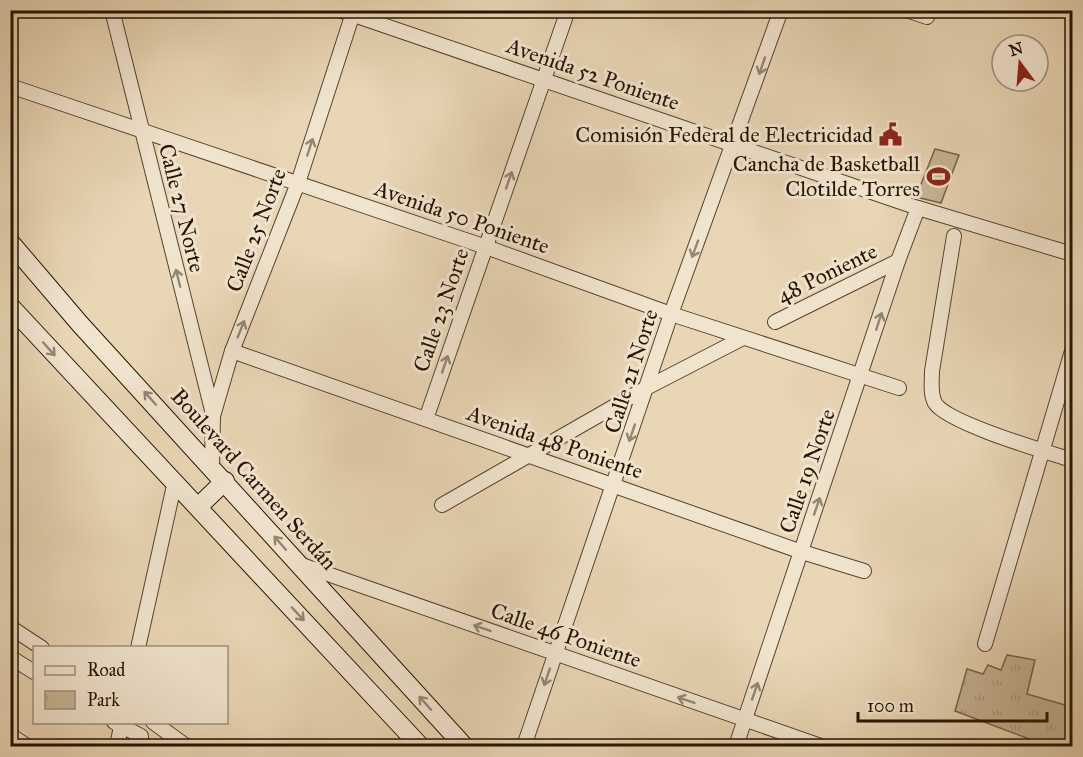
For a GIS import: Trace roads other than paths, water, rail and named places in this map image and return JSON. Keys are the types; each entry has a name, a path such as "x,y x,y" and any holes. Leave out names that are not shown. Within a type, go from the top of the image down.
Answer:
{"main road":[{"name":"Boulevard Carmen Serdán","path":"10,242 80,324 464,747"},
{"path":"10,306 420,747"},
{"path":"198,507 218,474"}],"street":[{"name":"Calle 27 Norte","path":"112,10 213,416"},
{"name":"Avenida 52 Poniente","path":"339,10 918,208 1072,254"},
{"name":"Calle 23 Norte","path":"426,419 568,10"},
{"name":"Calle 21 Norte","path":"524,747 671,314 781,10"},
{"path":"906,10 927,17"},
{"name":"Calle 25 Norte","path":"218,474 213,416 232,351 298,183 353,13"},
{"name":"Avenida 50 Poniente","path":"10,86 486,247 671,314 899,388"},
{"name":"Calle 19 Norte","path":"736,747 862,376 898,261 918,208"},
{"path":"954,236 932,371 932,394 936,405 958,420 1072,460"},
{"name":"48 Poniente","path":"775,322 898,261"},
{"path":"442,505 648,387 743,338"},
{"name":"Avenida 48 Poniente","path":"232,351 802,552 864,571"},
{"path":"985,644 1072,351"},
{"path":"138,646 175,481"},
{"name":"Calle 46 Poniente","path":"297,564 821,747"},
{"path":"10,627 39,646"},
{"path":"10,657 33,671"},
{"path":"117,747 119,724 142,735"},
{"path":"154,724 186,747"},
{"path":"10,735 27,747"}],"place":[{"name":"Comisión Federal de Electricidad","path":"891,134"},
{"name":"Cancha de Basketball Clotilde Torres","path":"938,176"}]}
